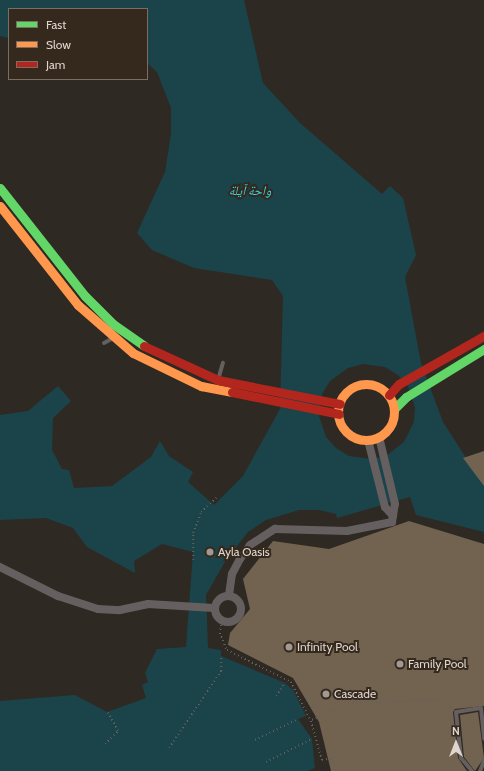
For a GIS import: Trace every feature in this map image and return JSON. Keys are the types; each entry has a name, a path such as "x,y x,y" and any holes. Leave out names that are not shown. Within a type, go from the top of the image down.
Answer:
{"street":[{"path":"0,188 77,287 113,324 159,355 218,380 336,402"},
{"path":"0,206 78,305 113,338 170,374 215,390 276,403 335,413"},
{"path":"389,395 399,384 484,336"},
{"path":"394,408 406,397 484,349"},
{"path":"430,366 436,379"},
{"path":"362,385 377,386 389,395 394,408 391,425 380,440 370,444 348,433 335,413 336,402 348,391 362,385"},
{"path":"229,595 232,574 240,559 250,545 275,529 347,531 389,523 393,516 395,504 380,440"},
{"path":"370,444 385,507 393,516"},
{"path":"0,567 58,596 98,608 186,604 213,606"},
{"path":"229,595 238,600 241,610 236,619 222,621 213,606 219,598 229,595"}],"lane":[{"path":"104,343 113,338"},
{"path":"215,390 223,363"},
{"path":"472,771 461,758 456,712 481,708 484,739"},
{"path":"480,771 484,761"}],"path":[{"path":"193,560 193,533 201,512 217,497"},
{"path":"222,621 220,633 227,650 291,682 311,721 322,760 333,758 336,771"},
{"path":"170,748 222,671 221,656"},
{"path":"276,696 285,683"},
{"path":"311,721 348,703 441,700 456,712"},
{"path":"105,744 118,731 107,712"},
{"path":"255,740 298,719"},
{"path":"266,762 312,739"}],"water":[{"name":"واحة آيلة","path":"0,0 244,0 263,83 300,123 382,194 390,186 403,198 416,255 405,277 421,363 443,422 484,486 484,532 416,515 410,497 337,518 336,514 319,510 299,510 266,520 248,532 226,560 206,595 208,648 221,650 221,656 285,683 293,690 306,716 298,719 312,739 315,768 307,771 0,771 0,701 75,695 107,712 146,698 142,685 148,682 145,673 157,649 186,647 193,552 162,544 134,561 135,573 87,547 73,528 46,518 0,520 0,415 28,411 58,386 71,401 53,418 52,450 62,469 69,470 74,488 112,486 151,457 160,441 169,456 193,472 188,482 214,505 243,476 280,409 283,296 272,280 194,268 152,250 137,233 165,172 171,134 171,108 157,72 148,64 148,8 8,8 8,38 0,36","holes":["363,364 385,367 398,375 408,386 415,407 414,422 404,442 386,456 371,459 349,456 336,448 326,437 319,416 322,394 330,381 348,368"]}],"building":[{"path":"484,451 484,486 463,458"},
{"path":"409,521 484,544 484,706 455,709 453,712 458,758 467,771 331,771 319,722 293,678 228,645 230,633 250,609 243,579 273,541 329,549"},
{"path":"478,712 484,758 475,771 464,757 460,715"}],"traffic: fast":[{"path":"0,188 85,296 113,324 144,346"},
{"path":"394,409 406,397 484,349"}],"traffic: slow":[{"path":"0,206 78,305 133,353 201,386 232,392"},
{"path":"366,384 377,386 386,392 392,401 394,412 392,423 386,432 377,438 366,440 355,438 346,432 340,423 338,412 340,401 346,392 355,386 366,384"}],"traffic: jam":[{"path":"389,395 399,384 484,336"},
{"path":"144,346 218,380 340,404"},
{"path":"232,392 339,414"}],"place":[{"name":"Ayla Oasis","path":"210,552"},
{"name":"Infinity Pool","path":"289,647"},
{"name":"Family Pool","path":"400,664"},
{"name":"Cascade","path":"326,694"}]}
